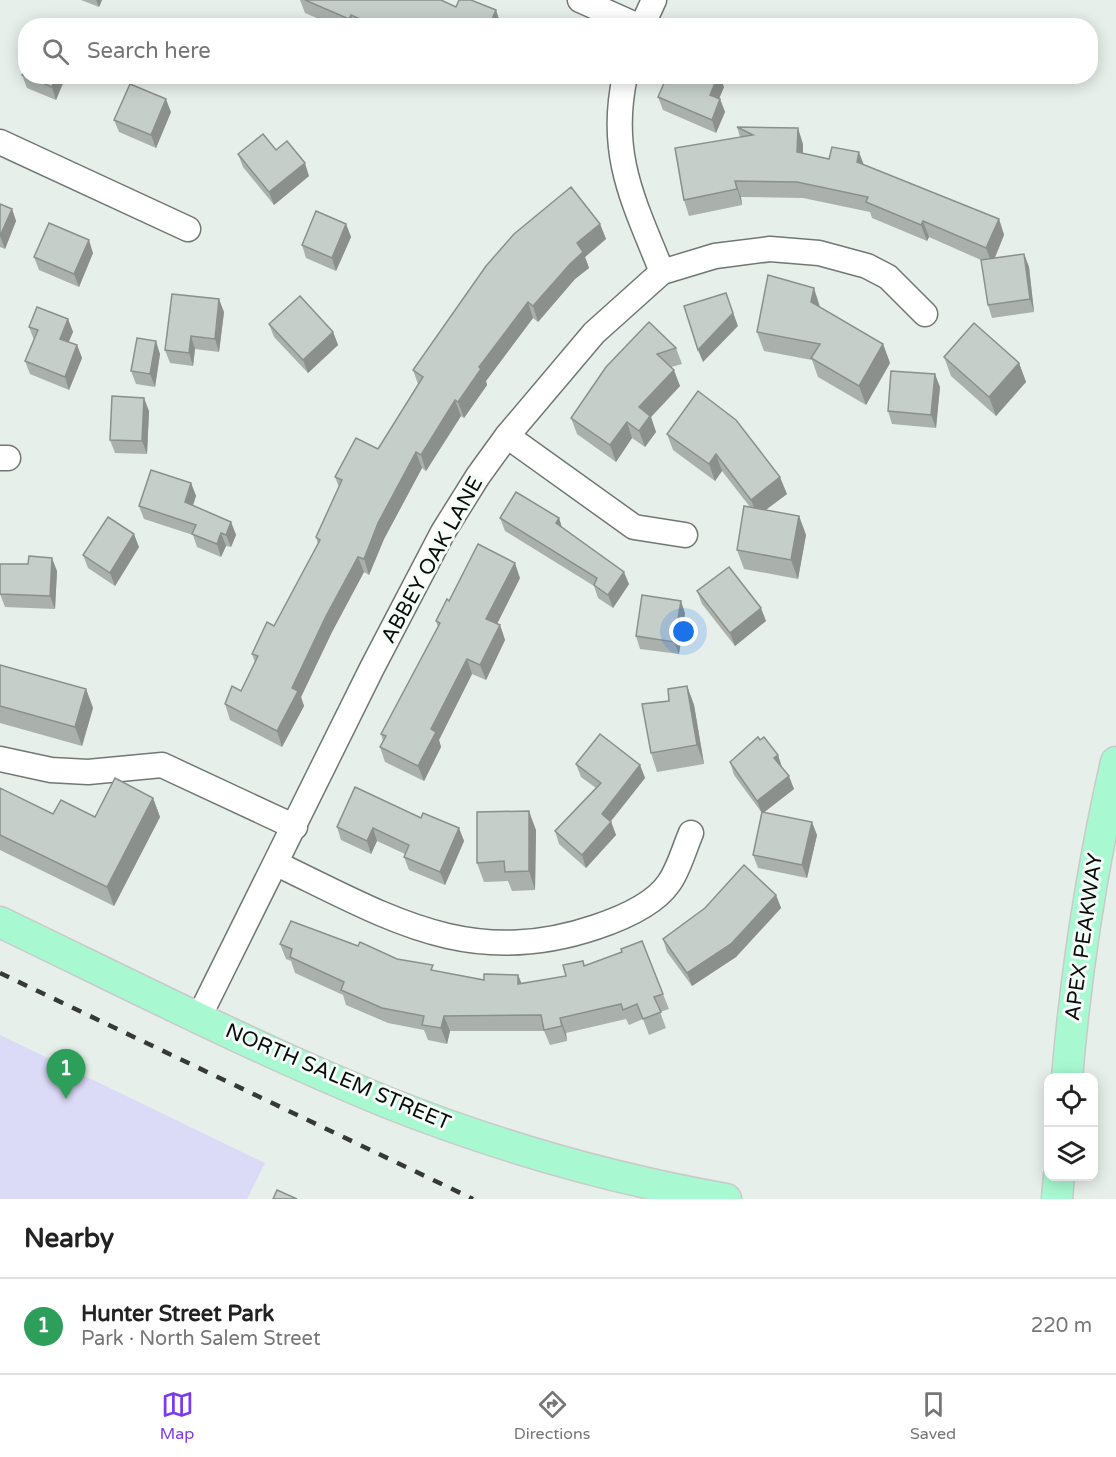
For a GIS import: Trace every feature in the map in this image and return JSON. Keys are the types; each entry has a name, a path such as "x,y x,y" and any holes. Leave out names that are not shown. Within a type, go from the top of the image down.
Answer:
{"main road":[{"name":"APEX PEAKWAY","path":"1067,1073 1077,968 1100,831 1116,762"},
{"name":"NORTH SALEM STREET","path":"0,922 348,1086 455,1127 599,1171 726,1199"},
{"path":"1057,1199 1059,1181"}],"street":[{"path":"580,0 622,18"},
{"path":"644,18 654,0"},
{"path":"624,84 618,135 621,160 628,185 663,272"},
{"path":"0,142 188,230"},
{"name":"ABBEY OAK LANE","path":"199,1017 443,532 478,476 507,436 575,352 614,314 663,272 716,256 770,249 819,253 867,266 888,277 925,314"},
{"path":"507,436 634,527 685,535"},
{"path":"0,759 51,770 88,772 162,765 295,827"},
{"path":"276,864 394,920 423,930 467,941 530,944 571,935 617,920 651,900 669,884 691,833"}],"shaded area":[{"path":"0,1035 265,1163 247,1199 0,1199"}],"building":[{"path":"305,0 441,0 456,7 459,0 471,0 496,10 492,18 358,18 351,15 347,18"},
{"path":"130,84 166,99 151,135 114,120"},
{"path":"664,84 715,84 710,95 720,99 712,120 658,97"},
{"path":"737,127 798,128 797,152 829,159 832,147 859,152 857,162 999,219 986,248 923,221 921,225 866,202 868,197 797,182 735,181 737,189 684,200 675,148 753,135"},
{"path":"263,134 276,150 287,141 305,163 269,192 238,154"},
{"path":"571,187 600,224 577,243 583,252 533,306 528,302 479,367 481,369 458,402 455,400 421,455 416,452 378,523 364,559 358,557 326,616 292,688 298,691 277,731 225,704 232,686 241,691 258,656 252,654 267,622 274,626 320,540 316,537 342,480 335,477 356,438 378,449 423,377 413,370 486,266 514,234"},
{"path":"0,204 12,209 0,236"},
{"path":"316,211 346,224 332,258 302,245"},
{"path":"49,223 89,240 74,274 34,257"},
{"path":"1024,254 1030,299 988,305 981,260"},
{"path":"768,275 814,288 811,302 883,344 859,386 811,358 820,344 757,332"},
{"path":"726,293 733,313 698,350 684,306"},
{"path":"172,294 219,299 215,339 191,336 189,353 165,350"},
{"path":"300,296 333,332 303,360 269,324"},
{"path":"37,307 68,319 60,339 77,345 65,377 25,361 38,330 29,327"},
{"path":"649,322 676,348 657,354 674,370 639,407 650,416 639,431 627,422 610,445 571,418 606,367"},
{"path":"974,323 1019,363 989,397 944,357"},
{"path":"137,338 156,341 150,374 131,371"},
{"path":"891,371 935,374 931,415 888,411"},
{"path":"698,391 736,420 780,477 751,500 716,454 709,464 667,434"},
{"path":"112,396 144,398 142,441 110,440"},
{"path":"151,470 191,483 185,502 231,522 226,535 221,533 217,544 192,534 196,525 139,506"},
{"path":"516,492 559,518 556,523 624,572 608,595 594,585 597,578 500,518"},
{"path":"744,506 799,516 791,560 737,550"},
{"path":"108,517 134,534 110,573 83,555"},
{"path":"478,544 515,563 486,619 500,625 480,665 467,659 431,729 436,732 418,766 380,747 386,736 381,734 440,623 436,621 447,599 449,601"},
{"path":"29,556 52,558 50,596 0,594 0,564 28,564"},
{"path":"729,567 761,608 730,633 697,591"},
{"path":"642,595 681,601 674,642 636,636"},
{"path":"0,665 86,689 75,727 0,706"},
{"path":"687,686 697,745 651,753 642,704 669,701 668,689"},
{"path":"600,734 640,765 602,814 611,822 582,855 555,831 601,783 576,764"},
{"path":"758,737 760,740 764,737 778,755 774,758 789,776 757,801 730,762"},
{"path":"115,778 153,798 107,887 0,835 0,788 53,814 61,800 95,817"},
{"path":"355,787 421,818 423,813 459,828 440,872 404,857 409,845 373,828 367,841 337,827"},
{"path":"529,811 529,871 505,872 504,861 477,863 477,812"},
{"path":"762,812 812,822 802,865 753,855"},
{"path":"744,865 776,895 731,944 687,973 663,939 705,908"},
{"path":"291,921 358,946 360,942 397,959 433,965 431,970 484,980 484,974 518,975 518,984 566,976 563,965 583,961 584,966 622,952 621,949 642,941 663,994 654,997 661,1012 643,1019 637,1004 623,1010 621,1004 560,1018 562,1026 544,1030 541,1015 444,1016 441,1028 422,1025 424,1016 382,1008 341,990 344,982 290,957 292,949 280,944"},
{"path":"277,1190 297,1199 273,1199"}],"railway":[{"path":"0,973 473,1199"}],"place":[{"name":"Hunter Street Park","path":"66,1099"}]}
